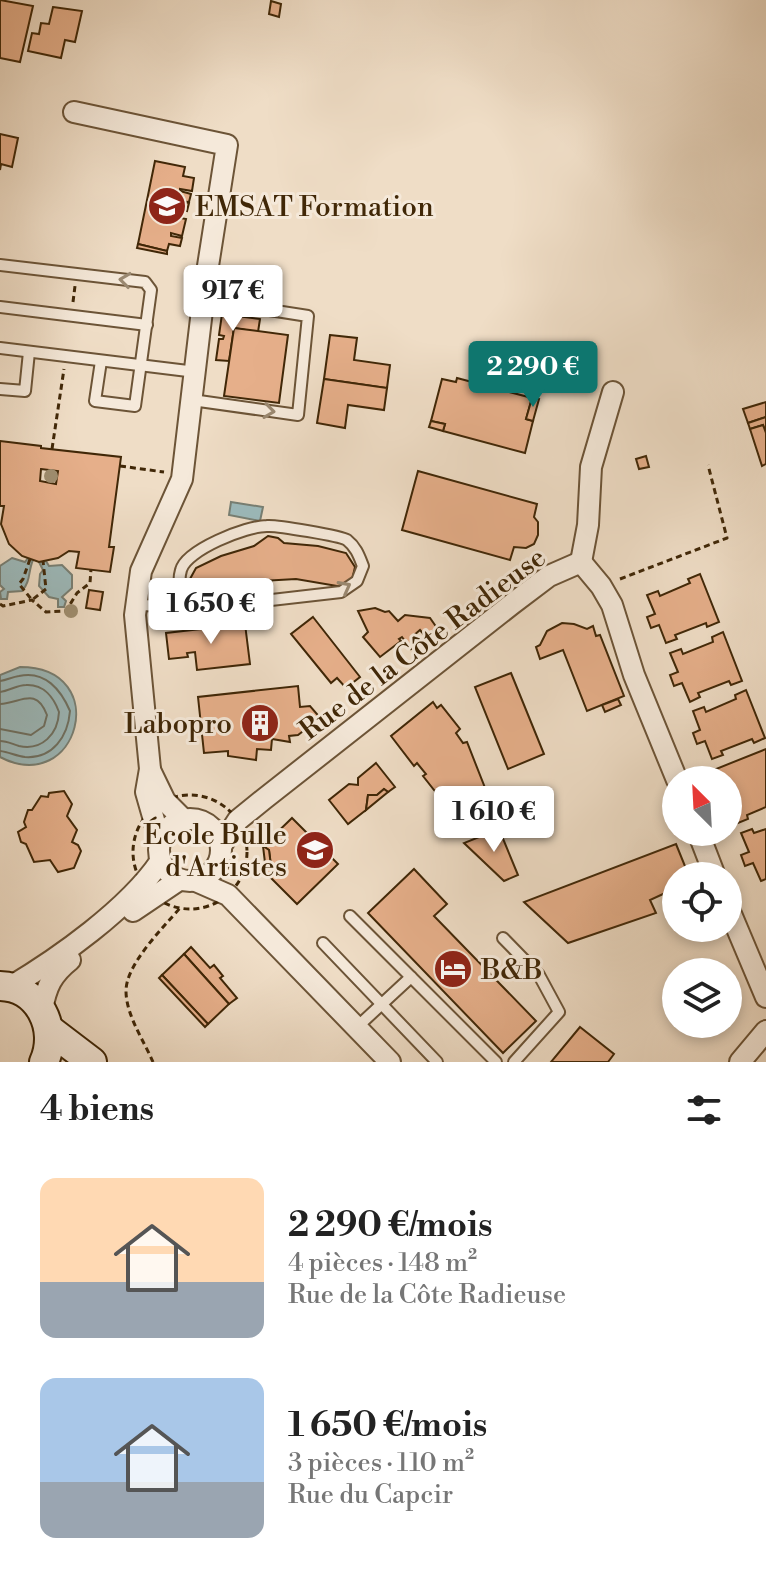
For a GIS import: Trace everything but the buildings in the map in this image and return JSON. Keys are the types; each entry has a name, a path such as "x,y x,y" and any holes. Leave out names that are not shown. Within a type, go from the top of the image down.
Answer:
{"main road":[{"path":"4,985 34,999 46,1020 92,1062"},
{"path":"44,1062 50,1045 46,1020"}],"street":[{"path":"74,112 227,145 205,285 182,479 141,571 137,605 160,862 165,869 228,895 390,1062"},
{"name":"Rue de la Côte Radieuse","path":"220,855 238,820 549,576 581,562 588,525 591,467 613,392"},
{"path":"581,562 612,605 634,675 671,766"},
{"path":"157,806 212,828 228,895"},
{"path":"160,841 168,827 193,820 238,820"},
{"path":"4,985 48,965 149,891 213,872 220,855"},
{"path":"46,1020 45,991 55,971 149,891 160,862"},
{"path":"742,940 766,997"},
{"path":"740,1062 766,1031"}],"lane":[{"path":"0,265 145,282 151,290 135,406 95,401 101,361"},
{"path":"192,400 298,415 308,316 225,303 205,285"},
{"path":"0,307 147,325"},
{"path":"0,348 196,372"},
{"path":"0,389 25,391 29,352"},
{"path":"137,605 186,607 210,607 341,592 357,581 363,566 357,550 345,538 266,526 228,536 192,554 181,567 179,585 186,607"},
{"path":"350,916 496,1062"},
{"path":"503,938 539,975 559,1012 514,1062"},
{"path":"323,943 437,1062"},
{"path":"356,1028 411,977"}],"path":[{"path":"601,586 727,538 708,465"},
{"path":"120,466 170,473"},
{"path":"30,559 19,584 46,612 66,611 77,593 90,583 91,569"},
{"path":"0,604 32,600 46,589 43,561"},
{"path":"193,795 213,799 238,820 248,853 244,871 228,895 205,907 180,908 149,891 135,867 134,840 139,825 157,806 193,795"},
{"path":"153,1062 130,1011 126,991 131,970 180,908"}],"water":[{"path":"231,502 263,507 260,521 229,515"},
{"path":"12,558 25,562 28,558 33,560 28,580 22,591 8,592 7,599 1,599 0,592 4,589 0,585 0,566"},
{"path":"46,561 49,566 62,565 72,575 72,588 62,597 66,601 64,607 58,607 58,599 49,597 39,586 43,570 39,562"},
{"path":"20,667 49,673 68,687 76,706 74,727 65,747 49,760 27,765 0,757 0,675"}],"place":[{"name":"EMSAT Formation","path":"167,206"},
{"name":"Labopro","path":"260,723"},
{"name":"École Bulle d'Artistes","path":"315,850"},
{"name":"B&B","path":"453,969"}]}
